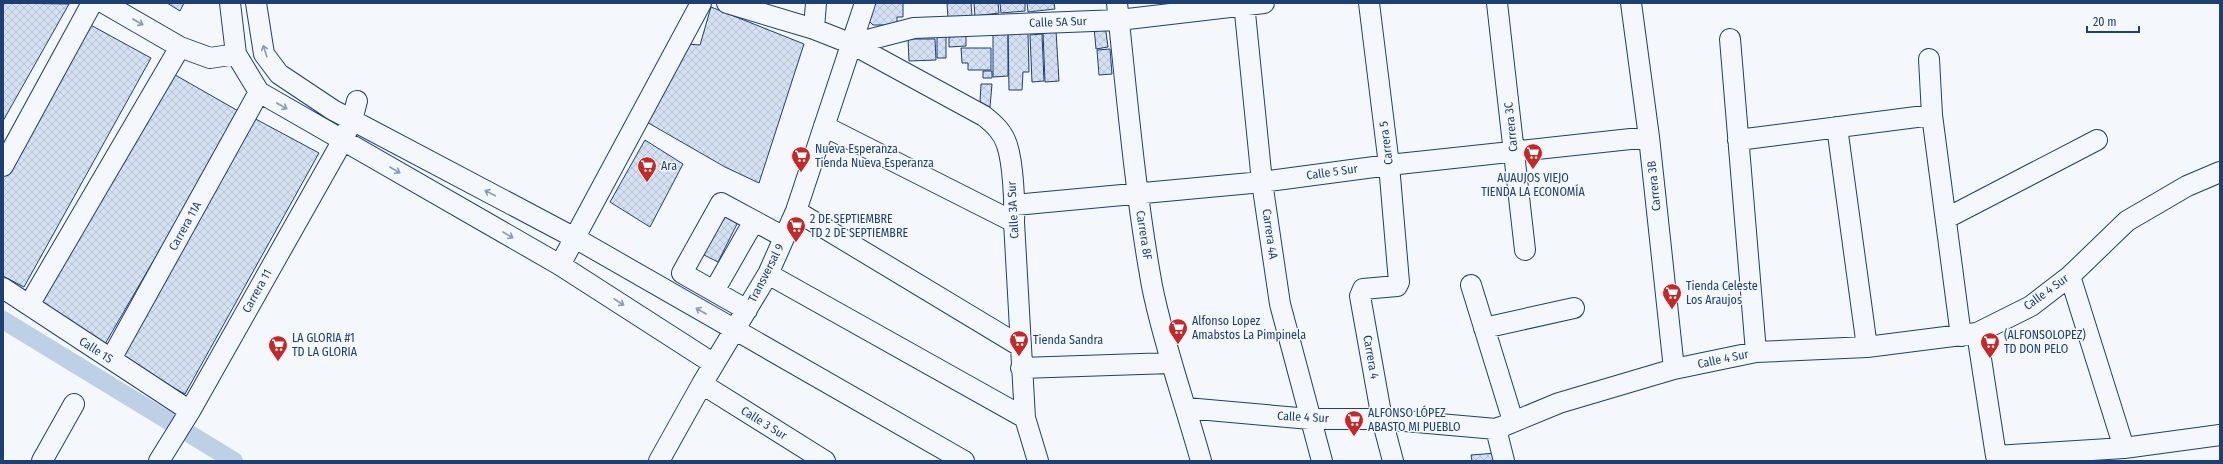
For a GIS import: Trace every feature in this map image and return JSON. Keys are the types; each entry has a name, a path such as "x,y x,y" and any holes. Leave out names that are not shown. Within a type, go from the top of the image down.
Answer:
{"street":[{"path":"3,166 92,3"},
{"path":"104,3 180,47 210,58 236,54"},
{"path":"230,3 236,54 259,92 560,265 714,364"},
{"path":"256,3 264,54 279,74 333,110 354,110 735,331 964,461"},
{"path":"560,265 701,3"},
{"name":"Calle 3A Sur","path":"727,3 814,29 852,44 984,116 997,126 1007,145 1014,214 1021,368 1025,418 1038,461"},
{"path":"814,29 816,3"},
{"name":"Transversal 9","path":"659,461 702,384 768,274 796,211 865,3"},
{"name":"Calle 5A Sur","path":"852,44 914,28 1118,11 1264,3"},
{"name":"Carrera 5","path":"1360,296 1363,289 1397,286 1399,282 1389,165 1370,3"},
{"name":"Carrera 3C","path":"1497,3 1525,250"},
{"name":"Carrera 3B","path":"1631,3 1649,137 1674,369"},
{"name":"Carrera 4A","path":"1244,4 1262,182 1280,304 1322,461"},
{"name":"Carrera 8F","path":"1118,11 1137,194 1153,287 1171,364 1186,408 1201,461"},
{"path":"1730,39 1756,352"},
{"path":"28,305 180,47"},
{"path":"1929,59 1932,115 1947,218 1969,334 1996,456 2124,448 2220,435"},
{"name":"Carrera 11A","path":"111,359 259,92"},
{"name":"Carrera 11","path":"164,453 190,411 343,140 354,110"},
{"path":"1738,140 1932,115"},
{"path":"824,126 1014,214"},
{"path":"1837,127 1867,347"},
{"name":"Calle 5 Sur","path":"1014,214 1137,194 1262,182 1389,165 1649,137"},
{"path":"1947,218 2097,140"},
{"name":"Calle 4 Sur","path":"1186,408 1310,418 1382,419 1504,425 1559,403 1674,369 1756,352 1867,347 1969,334 2031,306 2070,276 2127,221 2188,186 2220,172"},
{"path":"747,310 682,273 721,203 784,237"},
{"path":"796,211 1020,346"},
{"path":"714,291 754,221"},
{"path":"768,274 1025,418"},
{"path":"2070,276 2124,448"},
{"path":"1471,285 1484,328 1504,425 1504,461"},
{"name":"Calle 1S","path":"3,288 190,411"},
{"name":"Carrera 4","path":"1360,296 1382,419 1393,461"},
{"path":"1484,328 1574,308"},
{"path":"1021,368 1171,364"},
{"name":"Calle 3 Sur","path":"702,384 803,455 825,461"},
{"path":"42,461 74,404"}],"building":[{"path":"3,3 69,4 3,121"},
{"path":"167,3 184,3 180,11"},
{"path":"873,3 903,3 903,17 897,17 897,25 873,25 868,20"},
{"path":"947,3 971,3 972,16 948,18"},
{"path":"974,3 998,3 999,13 975,16"},
{"path":"1000,3 1025,3 1025,11 1001,13"},
{"path":"1027,3 1054,3 1055,9 1028,12"},
{"path":"711,7 804,44 759,183 725,167 645,121 687,44 700,45"},
{"path":"87,23 151,58 24,287 3,276 3,174"},
{"path":"1105,25 1108,47 1096,49 1094,27"},
{"path":"1056,31 1059,81 1045,82 1043,32"},
{"path":"1008,33 1008,76 993,77 993,34"},
{"path":"1008,33 1028,33 1029,72 1023,72 1022,90 1009,90"},
{"path":"1042,34 1044,81 1032,82 1030,35"},
{"path":"937,36 946,36 946,58 937,58"},
{"path":"966,36 966,46 949,47 949,37"},
{"path":"908,39 935,39 936,60 909,61"},
{"path":"961,48 991,48 991,70 968,70 968,63 962,63"},
{"path":"1110,49 1112,74 1099,75 1097,50"},
{"path":"983,71 992,71 992,78 983,78"},
{"path":"170,72 240,112 105,344 35,304"},
{"path":"981,84 992,84 990,107 980,102"},
{"path":"250,116 319,153 185,394 116,356"},
{"name":"Ara","path":"645,140 683,164 650,227 610,202"},
{"path":"722,213 738,222 718,262 702,254"},
{"path":"1497,453 1497,461 1472,461 1471,455"}],"waterway":[{"path":"3,320 234,461"}],"place":[{"name":"AUAUJOS VIEJO TIENDA LA ECONOMÍA","path":"1533,170"},
{"name":"Nueva Esperanza Tienda Nueva Esperanza","path":"801,173"},
{"name":"Ara","path":"647,183"},
{"name":"2 DE SEPTIEMBRE TD 2 DE SEPTIEMBRE","path":"796,243"},
{"name":"Tienda Celeste Los Araujos","path":"1672,310"},
{"name":"Alfonso Lopez Amabstos La Pimpinela","path":"1178,345"},
{"name":"Tienda Sandra","path":"1019,357"},
{"name":"(ALFONSOLOPEZ) TD DON PELO","path":"1990,359"},
{"name":"LA GLORIA #1 TD LA GLORIA","path":"278,362"},
{"name":"ALFONSO LÓPEZ ABASTO MI PUEBLO","path":"1354,437"}]}
